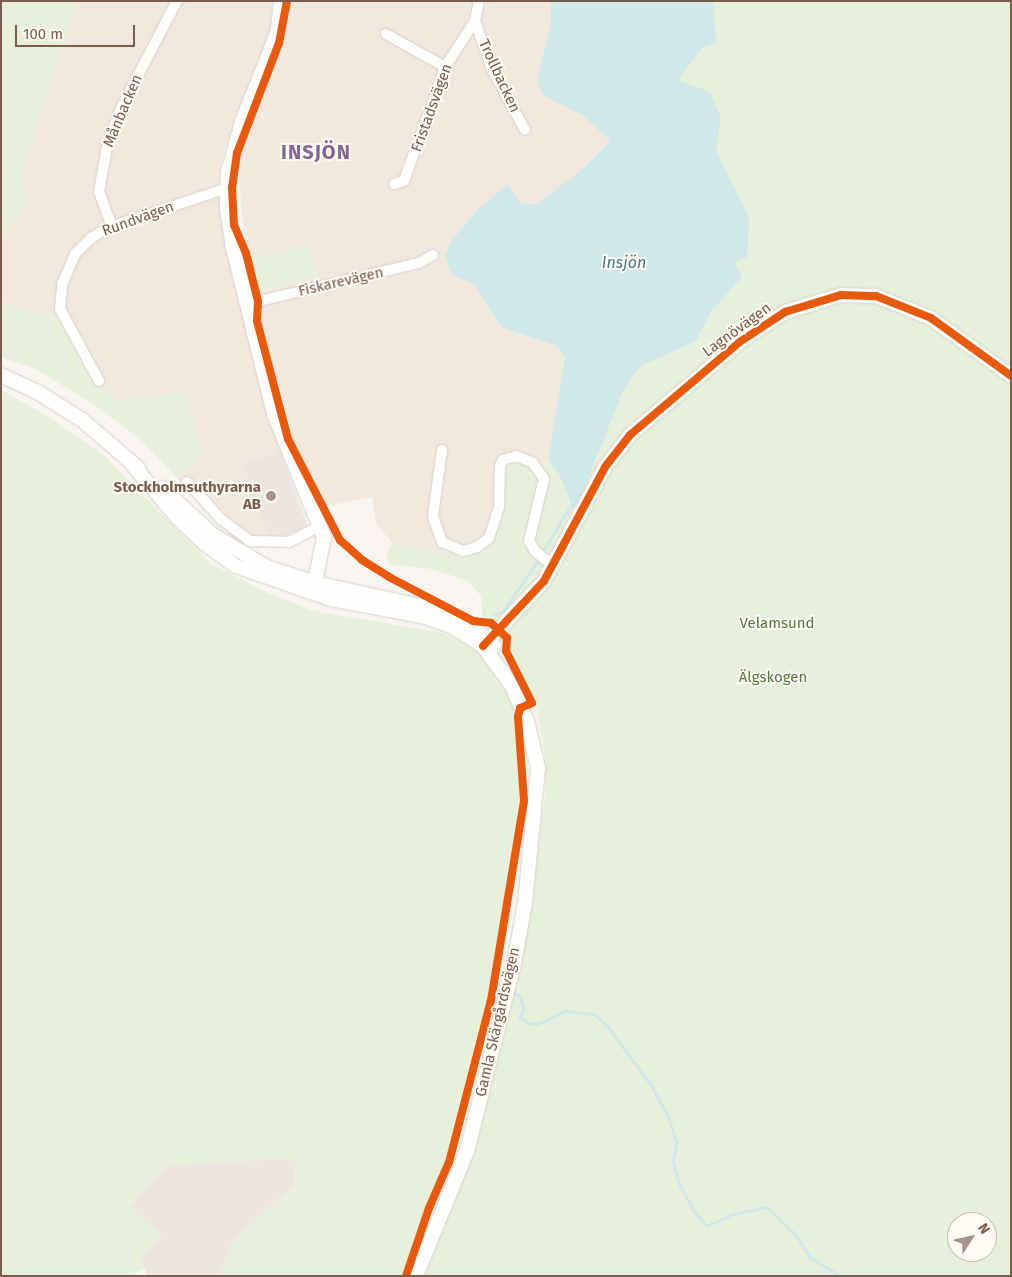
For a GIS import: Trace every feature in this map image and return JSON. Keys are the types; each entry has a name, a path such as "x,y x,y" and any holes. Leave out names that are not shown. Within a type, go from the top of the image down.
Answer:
{"main road":[{"path":"281,1 278,31 242,122 227,188 229,225 274,414 321,526 323,544 314,588"},
{"name":"Lagnövägen","path":"486,643 528,601 544,559 605,467 630,435 741,342 800,305 850,295 876,296 898,303 931,318 1011,376"},
{"name":"Gamla Skärgårdsvägen","path":"1,375 36,391 82,420 131,463 178,518 219,555 247,571 435,620 486,643 512,686 522,707 537,759 525,904 514,963 467,1152 416,1276"}],"street":[{"name":"Månbacken","path":"112,226 99,192 108,141 126,98 177,1"},
{"name":"Fristadsvägen","path":"394,184 404,181 445,66 475,21 479,1"},
{"name":"Trollbacken","path":"475,21 492,69 525,130"},
{"path":"386,34 445,66"},
{"name":"Rundvägen","path":"99,382 87,355 64,317 60,300 62,285 75,254 91,238 112,226 227,188"},
{"name":"Fiskarevägen","path":"247,304 419,263 433,255"},
{"path":"442,450 433,516 442,542 462,551 477,547 489,538 499,508 500,466 503,460 516,456 532,462 544,479 528,534 544,559"},
{"path":"187,482 222,520 250,541 289,542 321,526"}],"shaded area":[{"path":"78,1 273,1 270,31 225,148 219,174 228,249 280,450 242,463 272,539 239,545 177,478 203,457 185,391 118,401 90,381 88,367 59,320 1,302 1,238 29,201 22,174"},
{"path":"290,1 551,1 551,22 537,79 544,95 585,117 610,141 579,172 536,204 520,203 508,184 479,208 451,241 445,256 451,274 475,285 501,327 557,346 565,358 548,460 502,509 497,531 492,541 479,551 453,554 392,543 376,523 372,497 327,506 306,472 290,438 259,321 241,209 239,152 281,44"},
{"path":"280,450 308,527 270,541 242,464"},
{"path":"296,1158 295,1185 235,1239 218,1276 148,1276 140,1260 130,1207 167,1166"}],"green space":[{"path":"1,1 78,1 22,174 29,201 1,238"},
{"name":"Velamsund","path":"568,1 1011,1 1011,1276 421,1276 461,1183 531,902 546,790 544,751 536,704 501,641 495,626 499,618 483,623 481,596 468,581 432,569 389,564 386,554 392,543 453,554 485,547 501,519 504,469 508,461 522,461 537,473 541,488 525,532 529,551 538,560 533,541 547,478 542,468 548,460 559,474 570,505 563,380 558,368 563,358 560,347 516,335 489,314 485,306 505,291 628,148"},
{"path":"310,244 318,278 260,291 253,257"},
{"path":"1,302 59,320 84,356 90,381 118,400 185,391 203,457 177,478 139,438 91,403 36,369 1,357"},
{"path":"1,390 51,418 106,457 210,563 261,590 314,611 439,632 474,647 496,669 516,705 514,711 521,780 514,849 491,1001 477,1033 446,1161 421,1220 403,1276 218,1276 235,1239 295,1185 296,1158 166,1166 130,1207 163,1236 140,1260 144,1269 130,1276 1,1276"}],"water":[{"name":"Insjön","path":"551,1 713,1 716,42 702,48 678,80 710,92 721,118 716,151 749,217 747,258 734,262 742,277 712,310 696,341 643,365 634,374 622,393 577,507 571,505 559,474 548,460 565,358 557,346 501,327 475,285 451,274 445,256 451,241 479,208 508,184 520,203 536,204 579,172 610,141 585,117 543,95 537,79 551,22"}],"waterway":[{"path":"544,549 571,505"},
{"path":"494,615 503,611 537,562"},
{"path":"491,980 500,985"},
{"path":"513,992 520,996 524,1009 520,1018 529,1023 538,1024 565,1011 594,1014 606,1024 652,1086 668,1116 677,1142 673,1162 680,1185 695,1212 707,1226 733,1214 767,1207 797,1236 810,1257 840,1276"}],"cycle path":[{"path":"287,1 279,43 237,153 232,188 234,225 246,253 258,301 257,321 288,439 340,540 362,560 389,577 473,621 491,623 507,638 506,651 532,703 520,708 518,717 524,801 491,1000 449,1162 429,1208 406,1276"},
{"path":"483,646 544,581 605,467 630,435 741,341 785,312 841,295 876,296 931,318 1011,376"}],"place":[{"name":"Stockholmsuthyrarna AB","path":"271,496"}],"district":[{"name":"INSJÖN","path":"316,152"}],"park label":[{"name":"Älgskogen","path":"773,678"}]}
